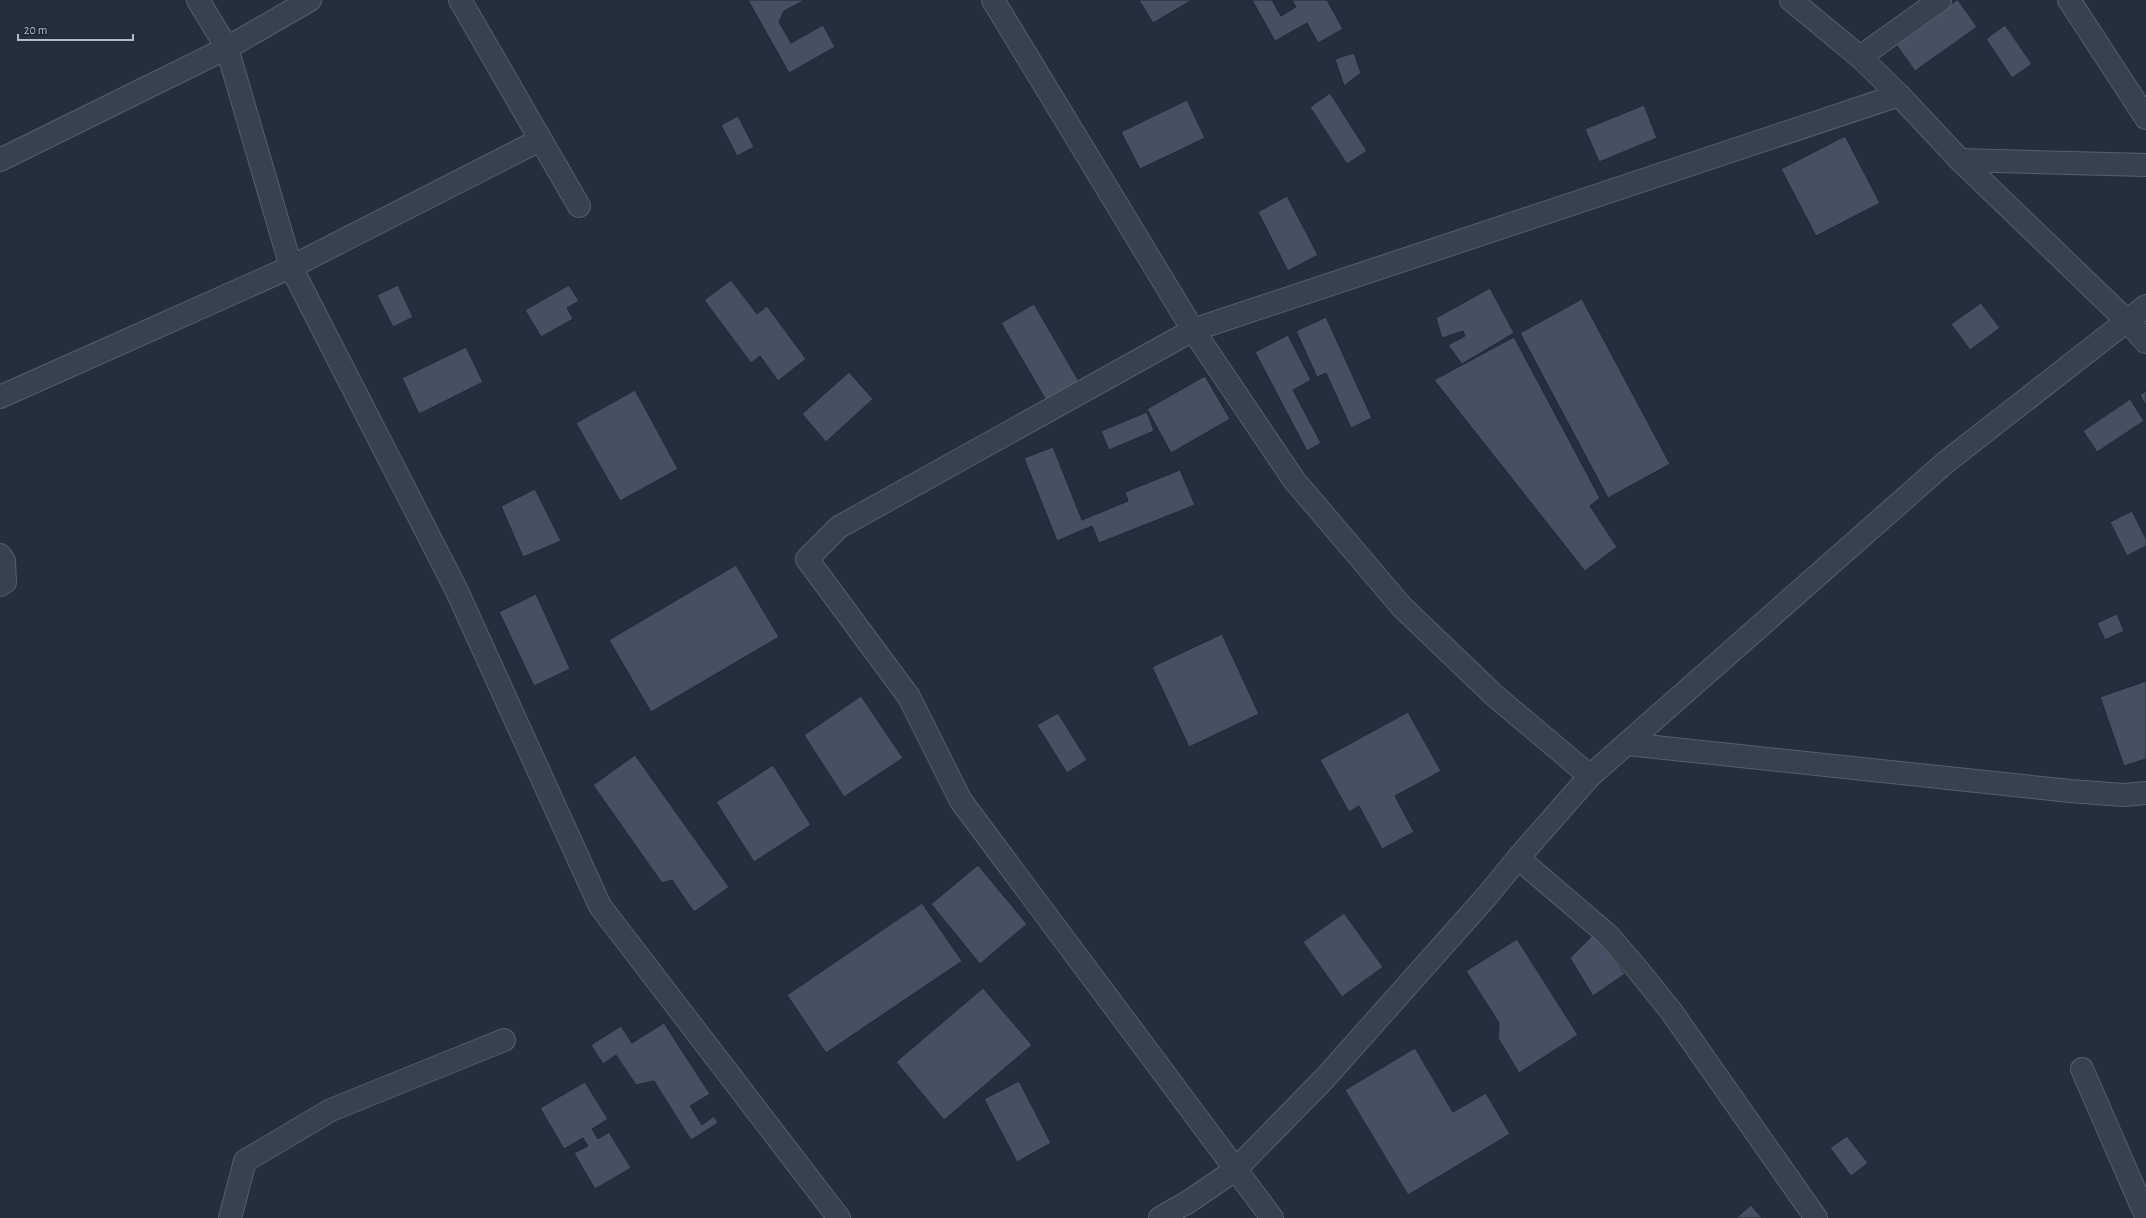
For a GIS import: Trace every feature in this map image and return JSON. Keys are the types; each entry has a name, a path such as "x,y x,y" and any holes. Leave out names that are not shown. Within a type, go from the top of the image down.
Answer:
{"street":[{"path":"198,0 227,48 291,267 456,589 600,906 839,1218"},
{"path":"0,160 227,48 310,0"},
{"path":"460,0 578,206"},
{"path":"993,0 1193,330 1294,480 1402,607 1495,696 1590,776"},
{"path":"1791,0 1860,57 1899,94 1960,160 2127,321 2146,342"},
{"path":"1860,57 1940,0"},
{"path":"2069,0 2146,118"},
{"path":"1272,1218 961,801 909,696 807,559 838,527 1193,330 1899,94"},
{"path":"0,397 291,267 540,140"},
{"path":"1960,160 2146,165"},
{"path":"1160,1218 1188,1202 1235,1170 1324,1078 1487,896 1518,858 1590,776 1946,462 2146,306"},
{"path":"0,555 4,561 5,582 0,585"},
{"path":"1627,744 2070,791 2124,795 2146,793"},
{"path":"1518,858 1608,935 1638,970 1671,1011 1816,1218"},
{"path":"230,1218 245,1161 331,1110 504,1040"},
{"path":"2082,1069 2146,1216"}],"building":[{"path":"748,0 805,0 784,11 779,22 791,43 823,25 835,47 789,73"},
{"path":"1139,0 1192,0 1153,23"},
{"path":"1252,0 1272,0 1281,16 1296,7 1292,0 1327,0 1343,29 1318,43 1307,23 1275,41"},
{"path":"1957,0 1977,27 1915,71 1895,43"},
{"path":"2005,25 2032,64 2012,78 1986,39"},
{"path":"1354,53 1361,73 1344,86 1335,59"},
{"path":"1330,93 1367,151 1347,164 1310,107"},
{"path":"1187,100 1205,138 1140,169 1121,132"},
{"path":"1644,105 1657,138 1599,162 1585,129"},
{"path":"738,116 754,147 737,156 721,125"},
{"path":"1845,136 1880,203 1816,236 1781,169"},
{"path":"1287,196 1318,255 1288,271 1258,212"},
{"path":"731,280 757,314 767,306 806,359 778,381 760,356 751,363 704,300"},
{"path":"398,285 413,317 393,327 377,295"},
{"path":"569,285 579,301 567,308 573,319 541,337 525,310"},
{"path":"1490,288 1514,333 1462,364 1448,345 1465,336 1463,331 1442,338 1436,318"},
{"path":"1582,299 1670,464 1608,498 1520,333"},
{"path":"1981,303 2000,328 1970,350 1951,324"},
{"path":"1034,304 1080,383 1047,402 1001,323"},
{"path":"1326,317 1372,418 1351,428 1326,373 1317,377 1296,331"},
{"path":"1288,335 1311,380 1293,390 1321,443 1307,451 1255,352"},
{"path":"1514,337 1600,498 1590,506 1617,547 1585,571 1434,380"},
{"path":"466,347 483,382 419,414 402,378"},
{"path":"849,372 873,399 826,442 802,414"},
{"path":"1205,376 1230,419 1171,453 1147,409"},
{"path":"635,390 678,469 620,501 576,423"},
{"path":"2146,391 2146,406 2140,395"},
{"path":"2130,399 2144,421 2097,452 2083,431"},
{"path":"1147,412 1154,431 1109,450 1101,431"},
{"path":"1053,447 1082,520 1128,501 1125,492 1180,470 1195,505 1099,543 1092,526 1057,541 1024,458"},
{"path":"535,489 561,541 523,557 501,506"},
{"path":"2132,511 2146,539 2146,546 2127,556 2110,522"},
{"path":"736,565 779,637 651,712 609,640"},
{"path":"536,594 570,669 534,686 499,612"},
{"path":"2117,614 2124,631 2105,640 2097,623"},
{"path":"1222,634 1259,714 1189,747 1152,667"},
{"path":"2146,681 2146,759 2124,766 2100,697"},
{"path":"861,696 903,758 844,797 804,735"},
{"path":"1408,712 1441,771 1395,796 1414,832 1382,849 1359,806 1349,812 1320,760"},
{"path":"1058,713 1087,760 1067,773 1037,725"},
{"path":"635,755 729,887 694,912 672,880 662,883 593,785"},
{"path":"773,765 811,825 754,862 716,802"},
{"path":"978,865 1027,924 980,964 931,904"},
{"path":"922,903 962,961 826,1053 787,995"},
{"path":"1344,913 1383,967 1342,997 1303,942"},
{"path":"1594,934 1625,974 1593,996 1570,958"},
{"path":"1517,939 1578,1035 1519,1073 1498,1038 1499,1023 1466,971"},
{"path":"983,988 1032,1045 944,1120 896,1062"},
{"path":"664,1023 710,1094 690,1106 702,1125 714,1116 718,1123 691,1140 654,1081 636,1085 616,1055 603,1064 591,1045 621,1026 632,1043"},
{"path":"1415,1048 1453,1112 1486,1093 1510,1134 1408,1195 1345,1090"},
{"path":"1019,1081 1051,1143 1017,1162 984,1099"},
{"path":"585,1082 608,1119 592,1129 598,1139 609,1132 631,1168 595,1189 574,1153 588,1146 583,1138 564,1149 540,1108"},
{"path":"1847,1136 1868,1163 1851,1176 1830,1148"},
{"path":"1751,1205 1762,1218 1736,1218"}]}
